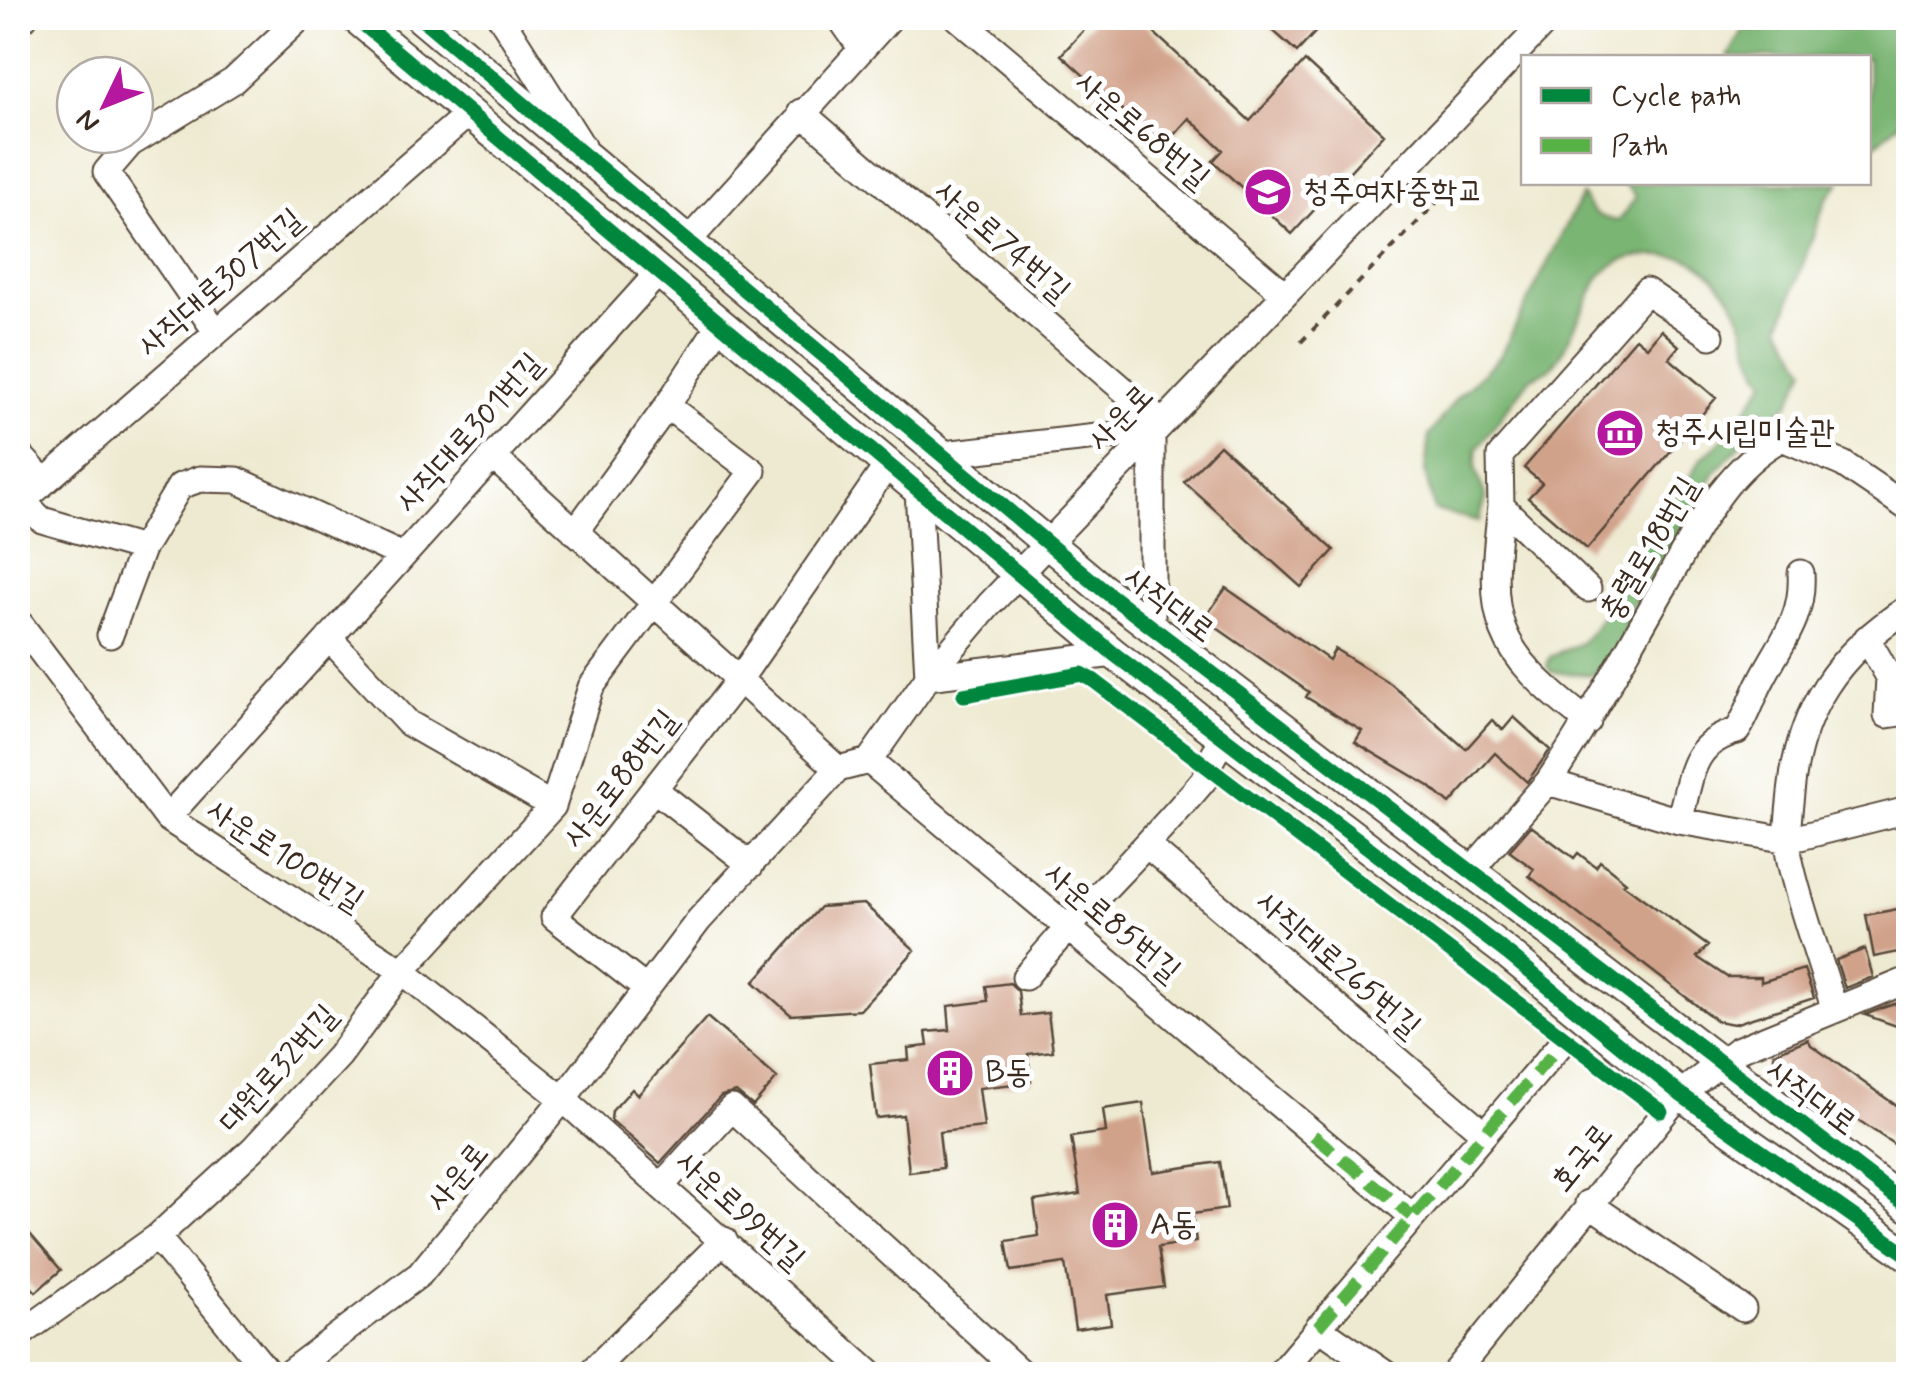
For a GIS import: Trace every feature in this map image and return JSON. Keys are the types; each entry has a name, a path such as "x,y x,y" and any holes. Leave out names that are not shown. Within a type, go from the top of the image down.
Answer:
{"main road":[{"path":"356,18 1114,654 1507,953 1680,1094 1908,1254"},
{"name":"사직대로","path":"421,18 1152,627 1908,1206"}],"street":[{"path":"18,24 24,18"},
{"path":"215,330 106,172 130,144 233,81 300,18"},
{"path":"502,18 590,159"},
{"path":"840,18 862,48"},
{"path":"688,240 800,112 890,18"},
{"name":"사운로68번길","path":"958,18 1285,294"},
{"name":"사운로","path":"869,761 928,677 1018,574 1549,18"},
{"name":"사운로74번길","path":"800,112 1157,427"},
{"name":"사직대로307번길","path":"20,503 469,113"},
{"name":"사직대로301번길","path":"167,818 659,272"},
{"path":"1588,722 1548,692 1498,628 1492,580 1500,506 1500,456 1646,292 1711,336"},
{"path":"575,532 667,406 720,324"},
{"path":"655,606 753,470 667,406"},
{"path":"943,454 1157,427 1152,627"},
{"name":"충렬로18번길","path":"1472,869 1548,782 1588,722 1698,525 1725,486 1764,447 1782,438 1804,444 1908,508"},
{"path":"18,453 44,481"},
{"path":"492,456 838,769 869,761"},
{"path":"739,680 888,464"},
{"path":"110,635 142,548 180,486 200,479 237,480 404,556"},
{"path":"918,490 928,677 1114,654"},
{"path":"20,503 42,520 142,548"},
{"path":"1500,506 1588,589"},
{"path":"1678,821 1698,756 1712,738 1737,731 1762,679 1783,649 1802,594 1801,572"},
{"name":"대원로32번길","path":"18,1336 156,1237 254,1150 339,1056 402,972 553,806 591,688 655,606"},
{"path":"1834,1008 1788,840 1798,742 1824,683 1867,638 1908,608"},
{"name":"사운로100번길","path":"18,621 167,818 402,972 563,1099"},
{"path":"329,638 408,724 553,806"},
{"path":"1867,638 1889,678 1898,713"},
{"name":"사운로88번길","path":"645,988 554,917 739,680"},
{"path":"1024,977 1067,926 1150,847 1208,775 1207,767 1224,739"},
{"name":"사운로85번길","path":"869,761 1412,1216"},
{"name":"사운로","path":"287,1374 420,1274 563,1099 645,988 750,864 838,769"},
{"path":"1548,782 1678,821 1788,840 1908,810"},
{"path":"654,789 750,864"},
{"name":"사직대로265번길","path":"1150,847 1484,1133"},
{"name":"호국로","path":"1454,1374 1588,1203 1680,1094 1717,1062 1834,1008 1908,980"},
{"path":"1279,1374 1561,1044"},
{"name":"사운로99번길","path":"563,1099 872,1374"},
{"path":"662,1184 732,1108 1022,1374"},
{"path":"1588,1203 1744,1310"},
{"path":"156,1237 269,1374"},
{"path":"589,1374 724,1240"},
{"path":"1318,1327 1386,1374"}],"path":[{"path":"1301,342 1443,196"}],"green space":[{"path":"1750,18 1908,18 1908,115 1871,148 1871,55 1729,55"},
{"path":"1626,185 1838,185 1826,199 1781,326 1806,368 1789,404 1762,422 1715,472 1630,610 1621,645 1609,665 1594,675 1551,672 1547,666 1550,657 1581,643 1594,629 1645,536 1672,506 1701,459 1733,430 1766,380 1753,358 1737,307 1710,274 1686,258 1647,256 1611,267 1599,278 1550,369 1531,377 1477,449 1475,468 1486,498 1479,521 1434,510 1425,471 1429,436 1456,398 1499,358 1582,195 1597,214 1619,221 1636,197"}],"building":[{"path":"1095,18 1138,18 1250,121 1305,61 1384,134 1292,234 1213,161 1223,150 1189,118 1163,147 1061,55"},
{"path":"1259,18 1308,18 1319,28 1297,52"},
{"name":"청주시립미술관","path":"1661,330 1679,346 1669,358 1716,398 1587,549 1528,498 1542,483 1524,468 1636,338 1647,347"},
{"path":"1220,445 1334,550 1301,587 1184,482"},
{"path":"1226,588 1329,660 1335,649 1391,684 1466,749 1492,720 1503,730 1514,717 1550,750 1527,782 1495,753 1450,804 1429,786 1355,742 1362,731 1306,697 1309,692 1204,619"},
{"path":"1531,826 1574,858 1578,853 1596,867 1600,861 1626,882 1623,884 1708,946 1697,957 1727,977 1761,977 1761,982 1804,969 1814,998 1734,1024 1717,1021 1529,876 1534,869 1509,851"},
{"path":"864,904 915,950 860,1010 791,1015 754,982 820,907"},
{"path":"1908,907 1908,950 1874,957 1866,915"},
{"path":"1865,949 1873,977 1845,988 1836,960"},
{"name":"B동","path":"1010,983 1018,991 1021,1016 1048,1013 1053,1051 1028,1054 1031,1082 979,1088 984,1127 939,1132 943,1168 909,1172 903,1115 876,1118 870,1064 909,1060 908,1048 928,1046 926,1032 950,1030 948,1006 988,1001 986,986"},
{"path":"1908,1000 1908,1030 1865,1015 1885,1007"},
{"path":"707,1017 777,1078 753,1106 736,1092 721,1096 660,1163 611,1120 612,1111 632,1089 638,1095"},
{"path":"1808,1039 1908,1114 1908,1124 1895,1145 1774,1063 1774,1053"},
{"name":"A동","path":"1143,1103 1153,1172 1220,1162 1227,1209 1192,1214 1196,1242 1158,1247 1164,1287 1107,1295 1111,1324 1075,1329 1065,1263 1011,1271 1006,1241 1039,1236 1034,1201 1080,1194 1071,1137 1106,1132 1103,1109"},
{"path":"18,1220 61,1270 36,1292 26,1281 18,1289"}],"marked path":[{"path":"1318,1327 1561,1044"},
{"path":"1313,1135 1412,1216"}],"cycle path":[{"path":"356,18 1114,654 1507,953 1680,1094 1908,1255"},
{"path":"421,18 1102,589 1908,1206"},
{"path":"964,695 1082,674 1093,680 1661,1111"}],"place":[{"name":"청주여자중학교","path":"1268,192"},
{"name":"청주시립미술관","path":"1620,433"},
{"name":"B동","path":"950,1073"},
{"name":"A동","path":"1115,1225"}]}
